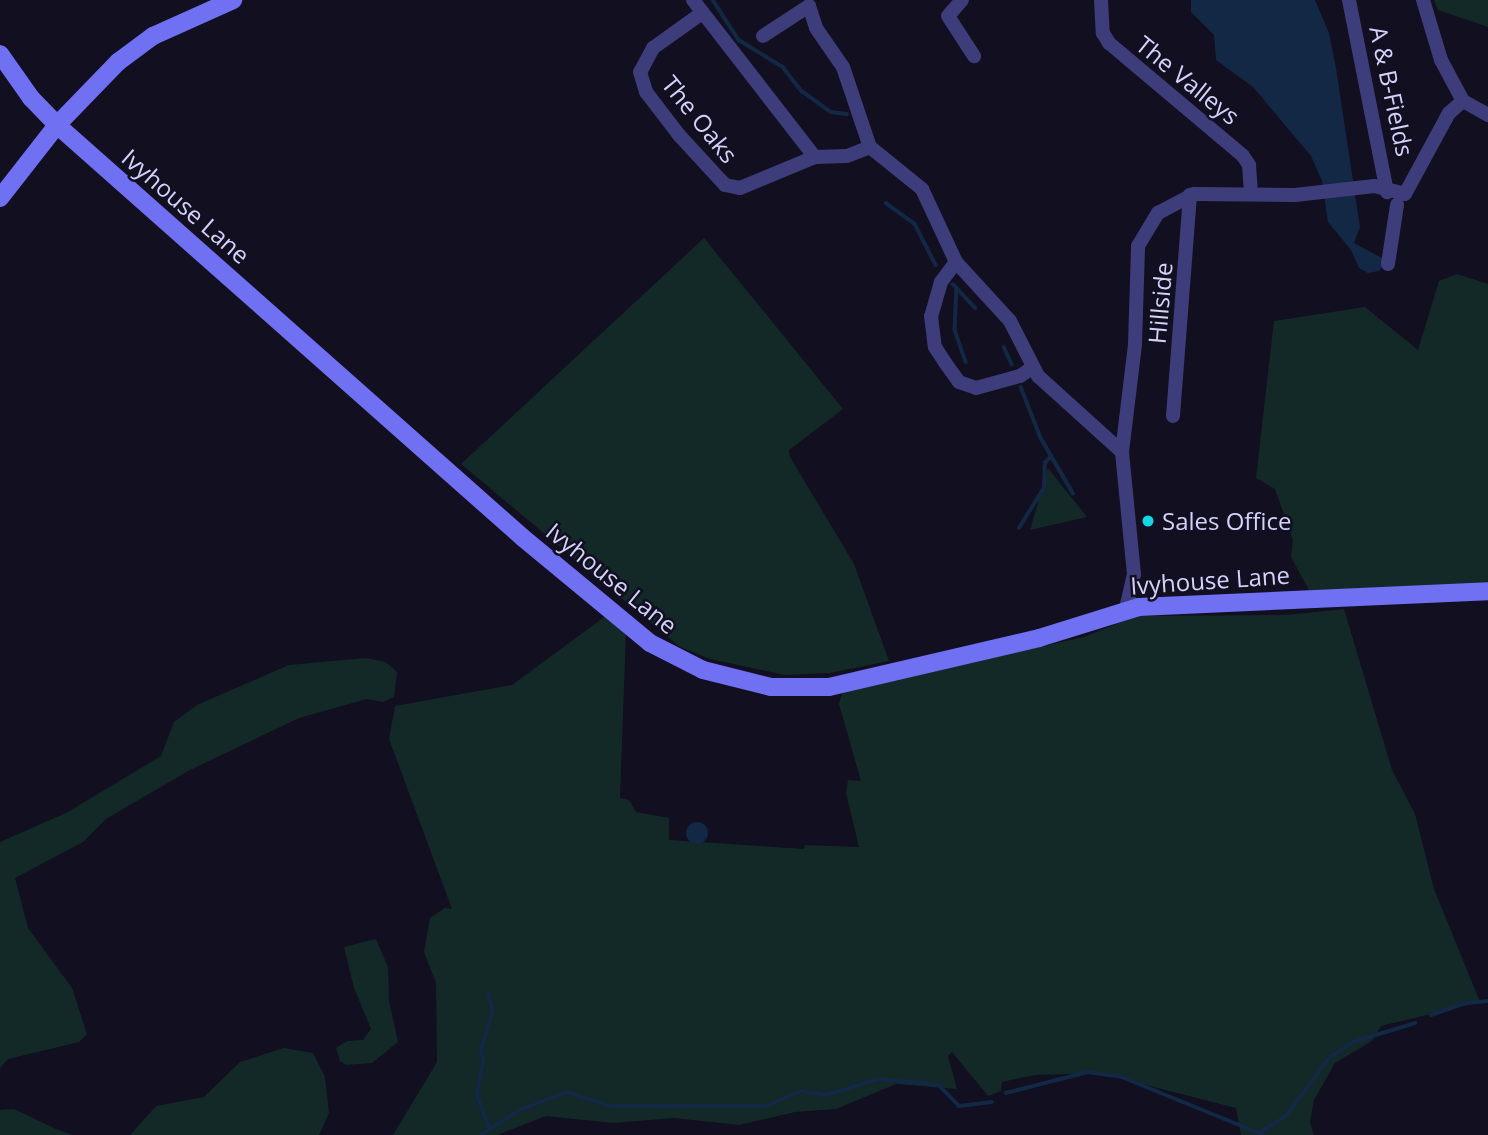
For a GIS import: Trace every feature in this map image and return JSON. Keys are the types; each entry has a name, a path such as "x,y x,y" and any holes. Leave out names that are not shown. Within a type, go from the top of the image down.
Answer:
{"street":[{"path":"0,198 57,125 118,62 153,36 233,0"},
{"path":"693,0 815,157"},
{"path":"962,0 948,16 974,56"},
{"name":"The Valleys","path":"1101,0 1104,33 1110,43 1243,156 1249,165 1251,194"},
{"name":"A & B-Fields","path":"1349,0 1387,192"},
{"path":"1423,0 1441,60 1463,101 1488,115"},
{"path":"763,36 809,6 816,28 843,67 870,147 922,189 956,262 1010,321 1032,368 1122,452"},
{"name":"The Oaks","path":"702,13 653,48 640,72 646,92 724,186 740,188 815,157 847,156 870,147"},
{"name":"Ivyhouse Lane","path":"0,54 31,99 57,125 531,545 643,639 689,665 757,684 829,687 1038,638 1126,609 1488,591"},
{"path":"1126,609 1134,574 1122,452 1135,344 1139,242 1158,213 1189,195 1316,192 1380,187 1387,192 1405,194 1410,190 1438,126 1463,101"},
{"name":"Hillside","path":"1173,416 1189,195"},
{"path":"1388,264 1397,205"},
{"path":"956,262 941,282 931,316 935,347 946,364 959,382 976,388 1020,376 1032,368"},
{"path":"1134,574 1152,606"}],"green space":[{"path":"1434,0 1488,0 1488,27 1438,10"},
{"path":"704,238 843,409 789,450 790,457 854,564 889,661 830,673 785,675 710,659 680,647 461,464"},
{"path":"1457,274 1488,284 1488,586 1309,590 1291,557 1293,540 1275,489 1256,478 1274,321 1365,307 1418,350 1439,281"},
{"path":"1048,468 1087,517 1030,530"},
{"path":"1344,609 1392,770 1415,814 1434,889 1480,1002 1381,1026 1372,1041 1335,1063 1314,1100 1310,1122 1314,1135 1241,1135 1236,1108 1099,1073 1035,1075 1002,1082 1001,1091 988,1096 952,1052 948,1056 957,1089 896,1084 836,1109 795,1112 739,1125 674,1118 613,1123 546,1116 497,1135 393,1135 437,1062 436,983 424,952 430,918 445,908 452,909 389,739 395,706 512,685 607,615 626,631 620,798 629,800 636,812 669,818 669,840 804,849 805,845 859,847 846,793 848,780 861,781 839,704 843,690 1084,637 1136,616 1286,615"},
{"path":"366,658 386,662 397,672 394,697 383,702 367,699 299,718 188,771 106,819 83,842 15,878 28,928 72,988 87,1034 79,1042 8,1059 0,1068 0,842 66,813 161,756 174,722 197,705 289,665"},
{"path":"376,939 388,967 389,1001 398,1042 372,1063 346,1065 340,1061 336,1048 347,1041 363,1040 371,1029 354,988 344,947"},
{"path":"284,1048 313,1053 325,1077 329,1113 319,1135 130,1135 156,1106 204,1097 240,1062"},
{"path":"14,1109 73,1135 0,1135 0,1110"}],"water":[{"path":"1191,0 1315,0 1329,33 1336,68 1360,227 1354,243 1382,258 1385,263 1379,271 1368,273 1359,268 1351,250 1328,222 1322,181 1311,156 1253,87 1216,60 1214,35 1191,12"},
{"path":"697,822 705,825 708,833 705,841 697,844 689,841 686,833 689,825"}],"waterway":[{"path":"713,0 739,40 783,67 802,91 831,112 847,114"},
{"path":"886,203 915,224 936,265"},
{"path":"953,284 975,308"},
{"path":"957,288 955,330 966,362"},
{"path":"1004,347 1012,364"},
{"path":"1021,387 1041,438 1073,493"},
{"path":"1019,528 1044,488 1045,463 1051,456"},
{"path":"489,993 493,1012 481,1052 484,1059 477,1094 490,1129"},
{"path":"1431,1015 1466,1003 1488,1001"},
{"path":"1262,1131 1286,1116 1330,1057 1353,1042 1415,1023"},
{"path":"1006,1093 1088,1072 1122,1077 1264,1135"},
{"path":"481,1135 520,1110 567,1092 611,1106 767,1106 801,1091 826,1095 879,1079 939,1085 959,1106 992,1102"}],"place":[{"name":"Sales Office","path":"1148,521"}]}
